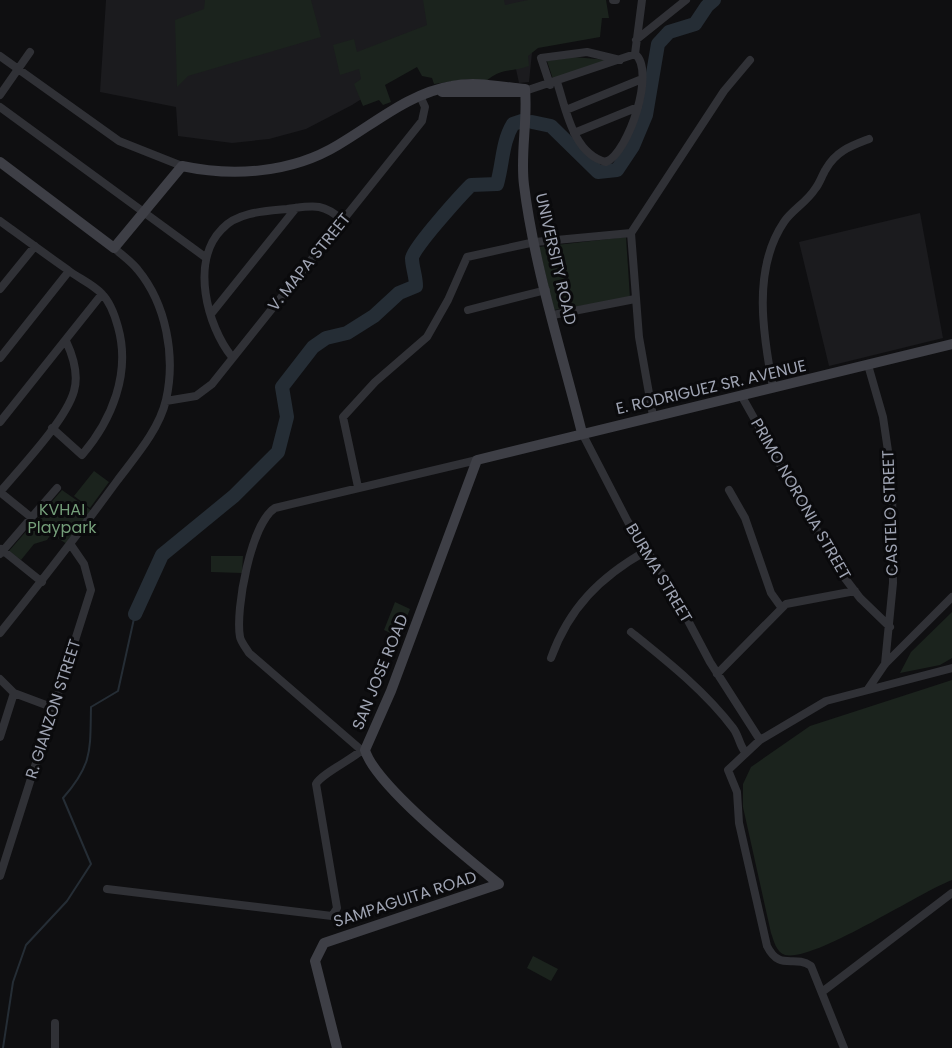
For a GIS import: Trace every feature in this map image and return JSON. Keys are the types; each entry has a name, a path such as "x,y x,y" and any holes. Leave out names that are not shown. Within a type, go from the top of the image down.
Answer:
{"street":[{"path":"620,60 587,52 541,58 566,110 574,133 581,145 600,160 609,161 624,142 638,107 642,62 635,54 642,0"},
{"path":"636,40 686,0"},
{"path":"0,95 30,52"},
{"path":"0,56 119,141 182,166 224,173 286,166 337,146 420,96 460,84 525,90 553,83 635,54"},
{"path":"653,416 639,337 631,233 724,92 750,60"},
{"path":"566,110 642,79"},
{"name":"UNIVERSITY ROAD","path":"525,90 527,129 524,184 546,290 582,433"},
{"name":"V. MAPA STREET","path":"166,401 184,400 205,392 422,121 425,107 420,96"},
{"path":"0,107 205,257"},
{"path":"574,133 638,107"},
{"path":"773,387 764,340 763,292 775,240 784,221 816,189 834,156 869,138"},
{"path":"0,162 137,268 151,288 161,310 168,349 166,401 151,435 71,545 0,633"},
{"path":"114,248 182,166"},
{"path":"232,357 222,344 212,314 205,279 205,257 222,229 242,216 296,208 324,207 342,220"},
{"path":"212,314 296,208"},
{"path":"0,221 102,294 116,316 124,358 114,402 92,443 82,455 52,428"},
{"path":"358,487 345,432 345,414 375,382 427,337 448,300 466,257 535,242 631,233"},
{"path":"0,289 35,246"},
{"path":"0,358 69,271"},
{"path":"468,310 546,290"},
{"path":"0,422 102,294"},
{"path":"553,315 635,299"},
{"path":"32,518 0,492 52,428 71,399 76,383 72,353 66,341"},
{"name":"E. RODRIGUEZ SR. AVENUE","path":"477,460 952,344"},
{"name":"CASTELO STREET","path":"868,365 883,417 891,467 893,583 885,664"},
{"name":"PRIMO NORONIA STREET","path":"741,395 818,534 855,591 890,627"},
{"name":"BURMA STREET","path":"582,433 646,550 667,581 717,674 760,740"},
{"path":"107,889 332,916 337,908 316,781 364,752 249,653 240,638 240,617 250,548 268,513 275,508 477,460"},
{"name":"SAN JOSE ROAD","path":"477,460 391,691 364,752 397,792 437,832 499,884"},
{"path":"42,582 1,551 57,488"},
{"path":"729,490 745,518 771,593 781,607"},
{"name":"R. GIANZON STREET","path":"0,876 91,590 84,564 71,545"},
{"path":"551,658 561,631 596,586 616,568 646,550"},
{"path":"717,674 781,607 796,600 855,591"},
{"path":"868,689 885,664 952,597"},
{"path":"631,632 670,664 712,705 734,729 745,752"},
{"path":"844,1048 811,966 806,963 784,962 776,958 767,946 739,823 737,792 728,770 760,740 817,705 868,689 952,668"},
{"path":"0,679 14,693 54,708"},
{"path":"0,737 14,693"},
{"name":"SAMPAGUITA ROAD","path":"337,1048 315,961 324,943 499,884"},
{"path":"822,992 952,893"},
{"path":"55,1023 55,1048"}],"shaded area":[{"path":"106,0 205,0 205,9 236,0 602,0 533,43 529,82 519,83 511,46 423,60 352,105 306,129 269,139 232,143 178,136 176,107 100,92"},
{"path":"920,213 943,338 829,366 799,242"}],"green space":[{"path":"205,0 311,0 321,37 188,76 177,87 175,20 204,9"},
{"path":"423,0 504,0 505,5 528,0 606,0 609,18 602,18 600,37 538,48 528,56 529,66 502,72 486,81 468,79 434,84 432,78 422,76 417,67 385,85 391,102 383,105 379,100 363,106 354,84 361,79 359,69 340,75 333,45 354,39 357,52 427,25"},
{"path":"574,57 608,60 553,79 547,61"},
{"path":"626,237 630,298 554,310 539,247"},
{"path":"94,471 109,482 90,508 74,496"},
{"name":"KVHAI Playpark","path":"62,490 92,511 67,544 51,534 47,540 34,544 21,560 9,551"},
{"path":"211,556 243,556 242,573 211,572"},
{"path":"395,602 410,609 399,637 384,630"},
{"path":"952,612 952,658 940,665 900,673 911,652"},
{"path":"952,680 952,880 842,938 799,954 782,954 771,933 743,807 743,784 751,767 810,726"},
{"path":"533,956 558,969 551,981 527,968"}],"waterway":[{"path":"532,122 551,126 598,172 617,170 633,146 646,115 658,44 669,32 695,24 714,0"},
{"path":"135,614 162,555 234,496 278,452 287,417 282,387 313,347 326,338 347,333 374,316 399,293 416,286 412,261 414,253 471,185 497,184 509,131 513,124 522,121"},
{"path":"3,1048 13,982 26,945 67,901 91,864 63,798 85,766 90,746 91,707 118,691 135,614"}]}
